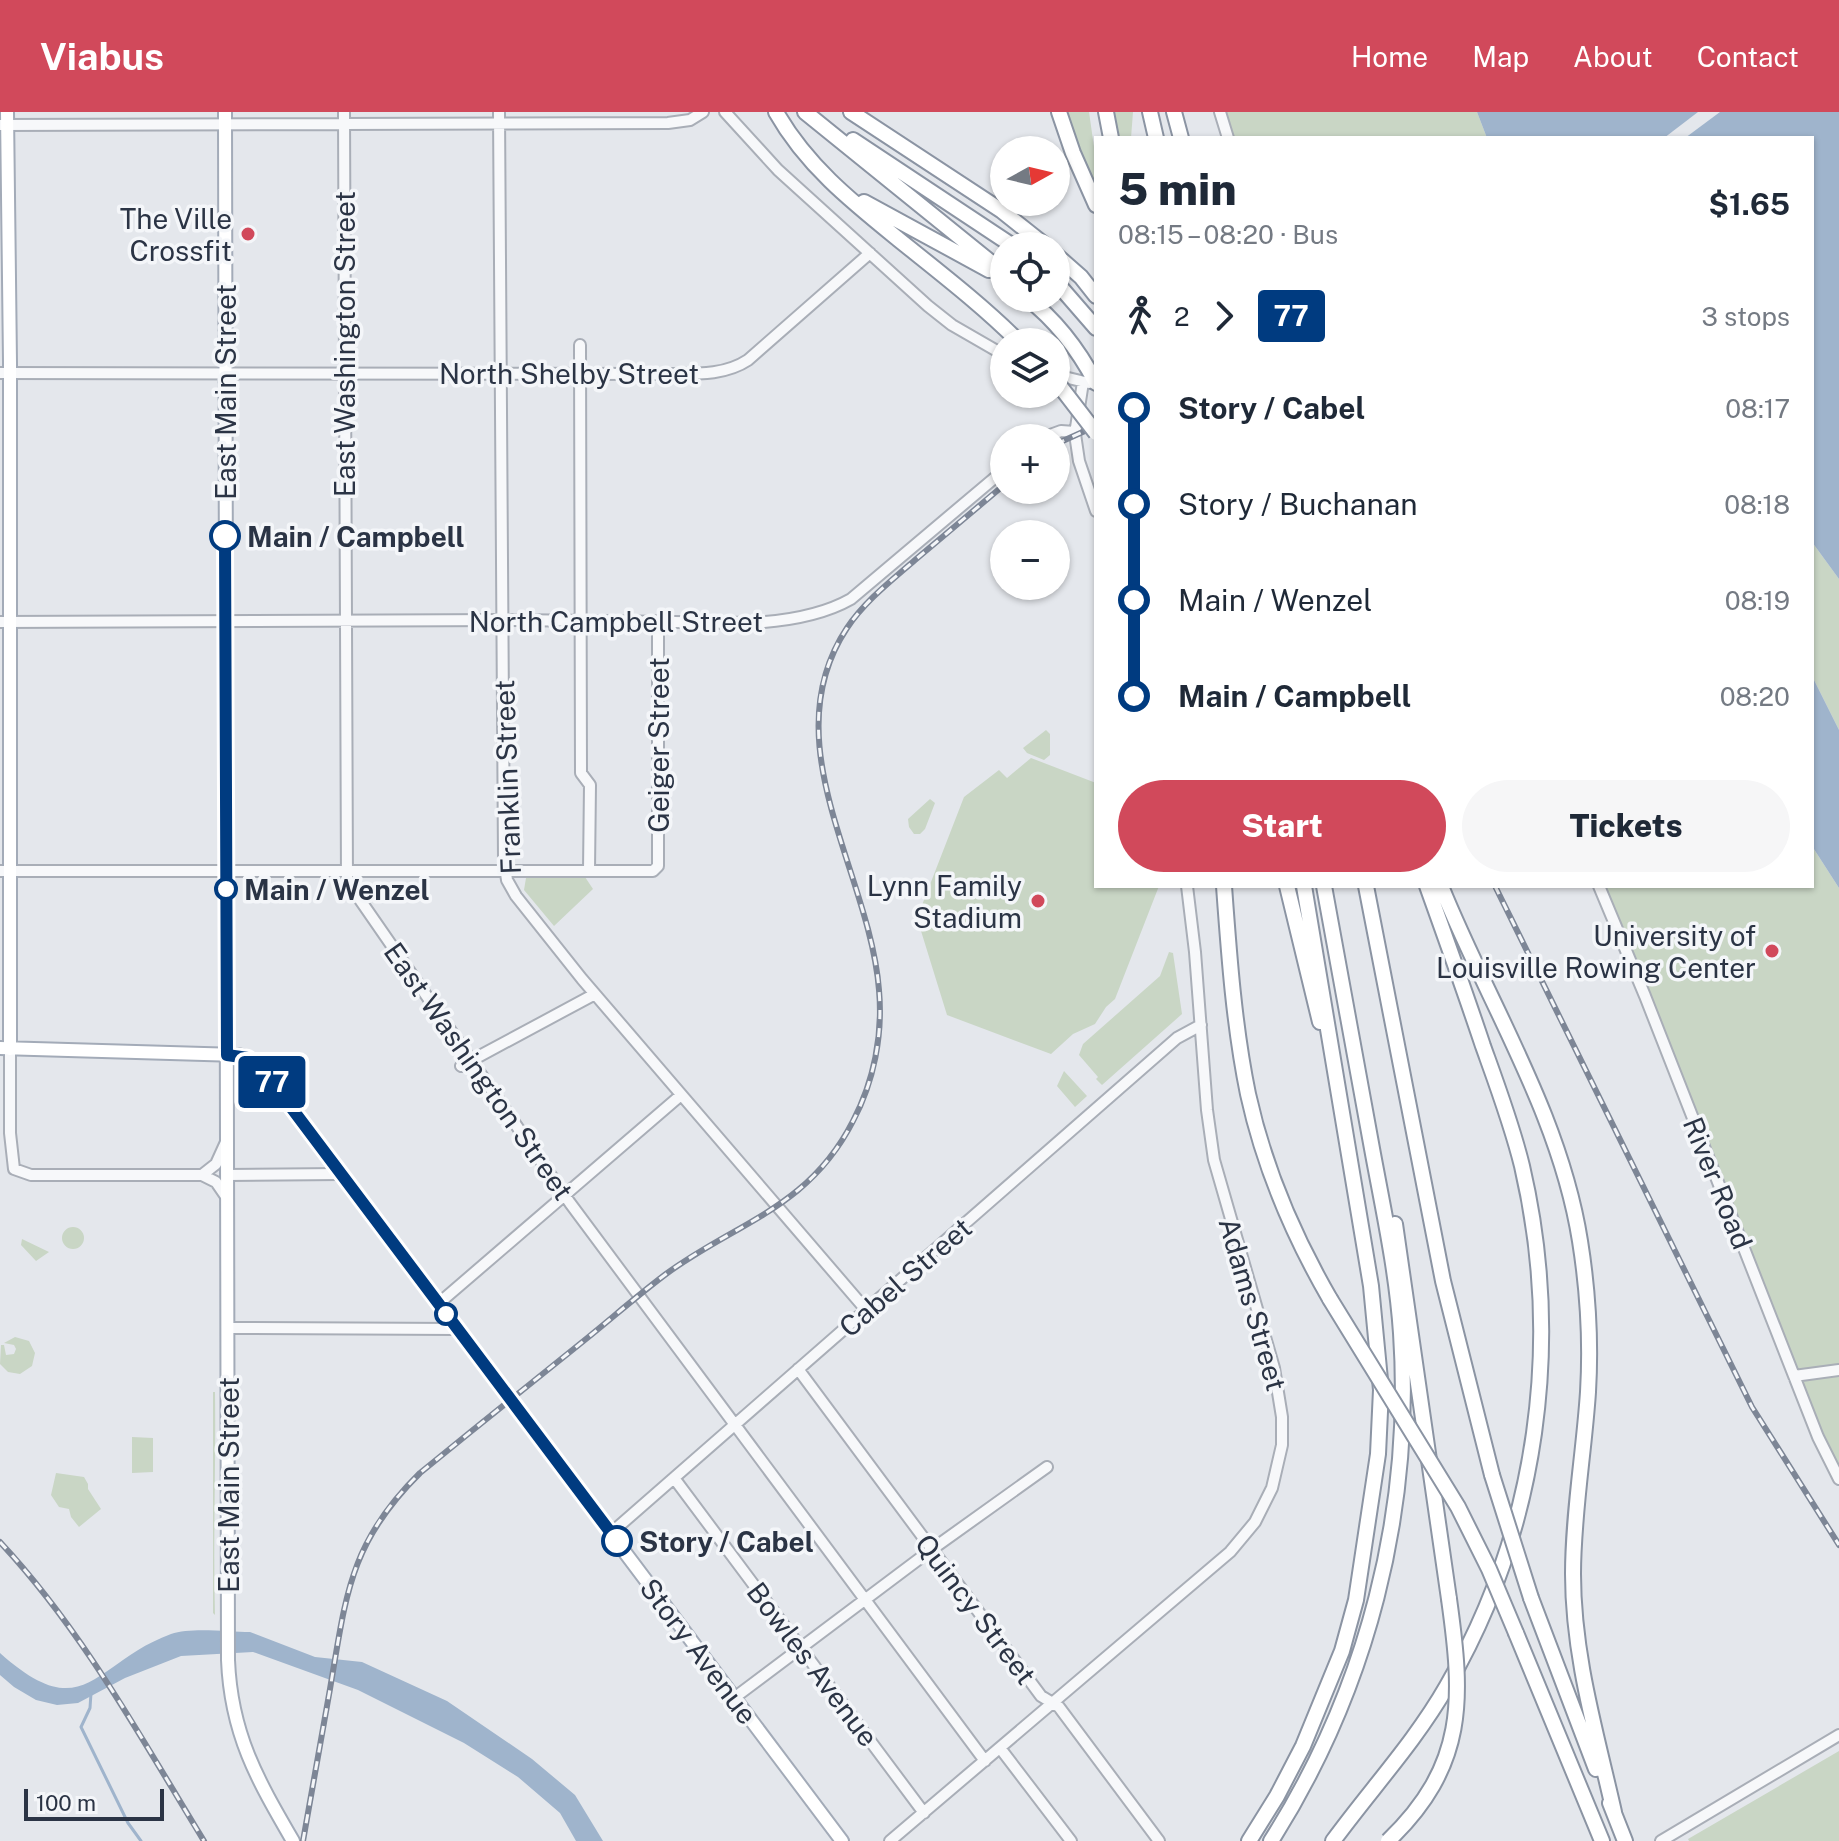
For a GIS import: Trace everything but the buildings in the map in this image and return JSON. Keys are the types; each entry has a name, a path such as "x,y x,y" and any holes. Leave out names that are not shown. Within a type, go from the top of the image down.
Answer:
{"highway":[{"path":"776,112 794,140 836,189 1003,328"},
{"path":"807,112 991,232"},
{"path":"807,112 990,262"},
{"path":"851,112 1002,211 1028,232"},
{"path":"1059,112 1094,200"},
{"path":"1105,112 1108,136"},
{"path":"1150,112 1156,136"},
{"path":"1174,112 1180,136"},
{"path":"815,166 848,192 990,272"},
{"path":"1070,267 1094,293"},
{"path":"1070,298 1094,326"},
{"path":"1046,312 1070,340 1092,383"},
{"path":"1070,399 1094,430"},
{"path":"1223,888 1240,1047 1254,1118 1285,1211 1330,1299 1466,1522 1516,1633 1602,1841"},
{"path":"1287,888 1336,1086"},
{"path":"1249,1841 1277,1796 1317,1713 1342,1651 1356,1600 1378,1454 1381,1390 1371,1286 1304,888"},
{"path":"1271,1841 1304,1787 1340,1711 1365,1642 1386,1562 1397,1489 1403,1406 1401,1333 1395,1277 1324,888"},
{"path":"1366,888 1443,1281 1492,1475 1531,1598 1623,1837"},
{"path":"1333,1841 1425,1723 1472,1641 1514,1531 1529,1465 1539,1398 1542,1332 1539,1276 1535,1230 1522,1164 1428,888"},
{"path":"1442,888 1541,1107 1565,1176 1580,1238 1587,1289 1589,1338 1588,1395 1574,1553 1574,1603 1584,1688 1614,1812"},
{"path":"1368,1127 1388,1187 1402,1259 1459,1681 1454,1730 1441,1769 1424,1800 1388,1841"},
{"path":"1237,1841 1276,1779 1306,1721 1332,1654 1350,1592 1359,1578"},
{"path":"1325,1841 1348,1820"}],"main road":[{"name":"East Main Street","path":"225,118 228,1660 231,1695 244,1749 293,1841"},
{"path":"5,121 5,1048 227,1055"},
{"name":"Story Avenue","path":"227,1055 248,1058 263,1070 842,1841"}],"street":[{"name":"East Washington Street","path":"344,112 347,881 466,1063 985,1761"},
{"path":"5,121 225,118 344,125 498,118 668,123 690,120 703,112"},
{"path":"725,112 778,170 870,253 952,325 990,347"},
{"path":"1220,112 1227,136"},
{"name":"Franklin Street","path":"498,118 507,880 516,896 595,994 867,1311"},
{"name":"North Shelby Street","path":"5,373 702,374 738,366 839,283 870,253"},
{"path":"5,871 589,870 590,785 581,773 580,345"},
{"path":"1070,378 1092,383 1075,432 1079,461 1094,505"},
{"path":"1070,432 1075,432"},
{"name":"North Campbell Street","path":"4,622 767,622 836,606 858,593 990,482"},
{"name":"Geiger Street","path":"589,870 653,871 658,866 658,621"},
{"name":"Adams Street","path":"890,1841 1230,1552 1260,1514 1279,1467 1283,1434 1280,1392 1218,1179 1208,1124 1187,888"},
{"name":"River Road","path":"1600,888 1818,1437 1839,1479"},
{"path":"466,1063 595,994"},
{"name":"Cabel Street","path":"611,1533 1177,1038 1201,1025"},
{"path":"5,1048 11,1159 17,1171 31,1175 202,1175 216,1182 227,1198"},
{"path":"438,1304 681,1095"},
{"path":"202,1175 216,1164 227,1139"},
{"path":"227,1175 341,1174"},
{"path":"228,1328 458,1329"},
{"name":"Quincy Street","path":"798,1369 1041,1696 1059,1707 1159,1841"},
{"path":"1794,1376 1839,1370"},
{"path":"734,1698 1047,1467"},
{"name":"Bowles Avenue","path":"674,1478 924,1813"},
{"path":"1661,1841 1839,1735"},
{"path":"1000,1748 1071,1841"}],"green space":[{"path":"1067,112 1089,112 1094,147 1094,183"},
{"path":"1112,112 1133,112 1131,136 1115,136"},
{"path":"1221,112 1477,112 1486,136 1228,136"},
{"path":"1814,545 1839,579 1839,730 1814,680"},
{"path":"1046,730 1050,734 1050,755 1044,760 1023,748"},
{"name":"Lynn Family Stadium","path":"1031,758 1094,782 1094,888 1158,888 1115,999 1095,1024 1073,1034 1051,1054 947,1015 917,918 964,797 999,770 1007,778"},
{"path":"930,799 935,803 925,829 920,834 914,834 908,819"},
{"path":"1814,849 1839,888 1839,1477 1599,888 1814,888"},
{"path":"585,877 593,889 554,926 524,890 526,878"},
{"path":"1169,952 1173,953 1182,1014 1102,1085 1079,1055 1083,1044 1160,976"},
{"path":"1064,1071 1087,1096 1075,1107 1057,1086"},
{"path":"73,1227 81,1230 84,1238 81,1246 73,1249 65,1246 62,1238 65,1230"},
{"path":"22,1239 49,1252 36,1261 21,1245"},
{"path":"15,1337 29,1341 35,1353 32,1366 20,1374 8,1372 0,1364 1,1345 4,1345 6,1355 14,1354 14,1345 4,1343"},
{"path":"215,1392 215,1615 213,1613"},
{"path":"132,1437 153,1438 153,1472 132,1473"},
{"path":"56,1473 84,1477 101,1509 79,1527 69,1509 59,1507 51,1495"},
{"path":"1839,1751 1839,1841 1689,1841 1688,1839"}],"water":[{"path":"1477,112 1839,112 1839,579 1814,545 1814,136 1486,136"},
{"path":"1814,680 1839,730 1839,888 1814,849"},
{"path":"199,1630 250,1632 315,1657 362,1662 447,1701 532,1759 575,1795 603,1841 576,1841 560,1813 518,1777 464,1743 358,1690 253,1652 181,1656 125,1678 78,1703 57,1705 36,1700 0,1675 0,1653 29,1675 52,1686 71,1688 88,1682 145,1646 171,1634"}],"pier":[{"path":"1698,112 1720,112 1688,136 1667,136"}],"waterway":[{"path":"91,1693 90,1708 81,1727 128,1823 141,1841"}],"railway":[{"path":"1070,438 1094,427"},
{"path":"303,1841 341,1626 354,1572 378,1523 396,1499 420,1473 656,1282 793,1194 835,1150 853,1121 872,1074 880,1024 879,990 872,945 831,808 821,762 819,716 826,672 847,628 870,600 990,497"},
{"path":"1496,888 1752,1407 1839,1545"},
{"path":"0,1542 30,1576 84,1649 204,1841"}],"bus line":[{"name":"77","path":"225,536 227,1055 248,1058 263,1070 617,1541"}],"place":[{"name":"The Ville Crossfit","path":"248,234"},
{"name":"Main / Campbell","path":"225,536"},
{"name":"Main / Wenzel","path":"226,889"},
{"name":"Lynn Family Stadium","path":"1038,901"},
{"name":"University of Louisville Rowing Center","path":"1772,951"},
{"name":"Story / Cabel","path":"617,1541"}]}
